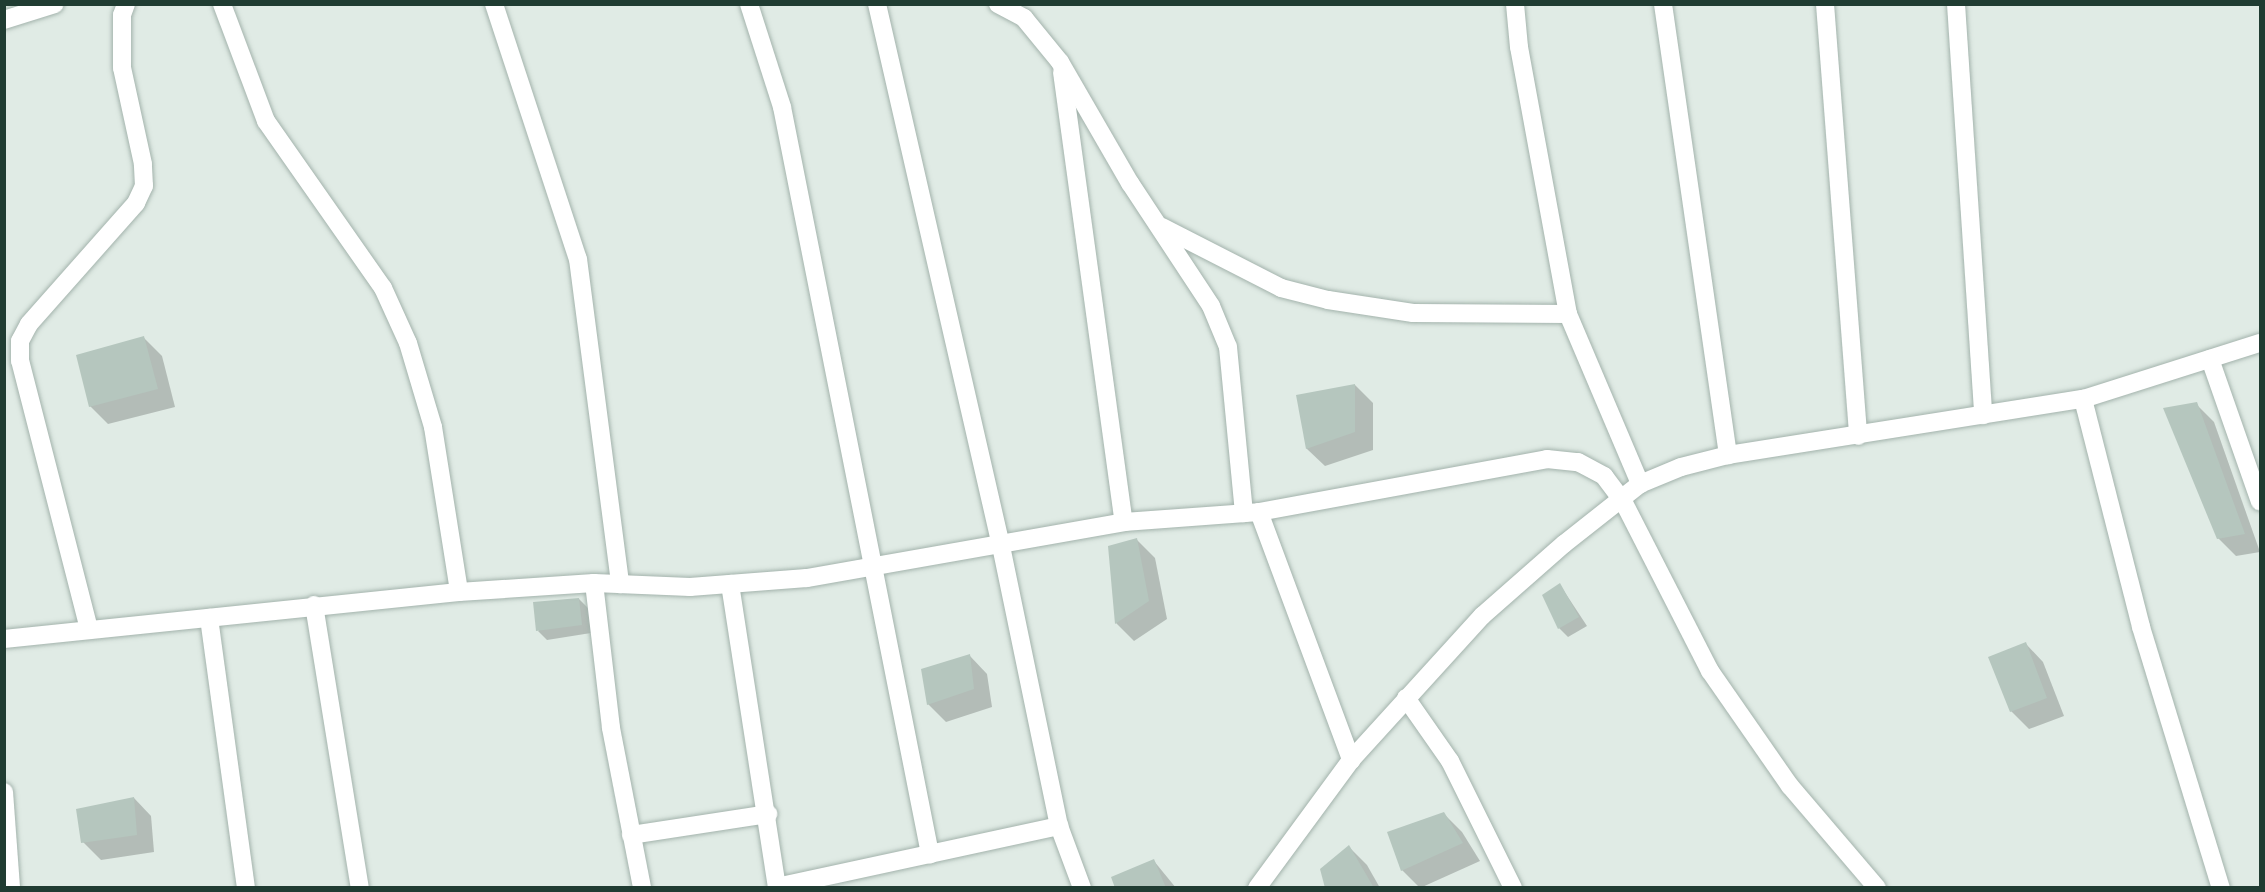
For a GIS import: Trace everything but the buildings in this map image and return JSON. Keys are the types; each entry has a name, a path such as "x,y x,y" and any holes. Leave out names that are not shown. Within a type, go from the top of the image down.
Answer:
{"street":[{"path":"4,20 55,4"},
{"path":"89,629 20,361 20,341 29,324 136,203 144,186 143,164 122,68 122,15 126,4"},
{"path":"222,4 266,121 378,279 408,343 433,428 459,592"},
{"path":"494,4 578,259 620,584"},
{"path":"749,4 782,107 930,854"},
{"path":"877,4 1000,546 1059,826 1082,888"},
{"path":"998,4 1024,11 1060,62 1158,224 1211,306 1228,347 1251,513 1352,760"},
{"path":"1515,4 1519,47 1568,314 1640,484"},
{"path":"1663,4 1728,454"},
{"path":"1825,4 1858,436"},
{"path":"1956,4 1983,414"},
{"path":"1060,62 1124,522"},
{"path":"1158,224 1281,288 1328,300 1413,313 1568,314"},
{"path":"1257,888 1352,760 1482,616 1564,544 1623,501 1640,484 1681,467 1728,454 1858,436 2083,399 2260,343"},
{"path":"2210,359 2260,502"},
{"path":"2083,399 2141,627 2221,888"},
{"path":"4,639 314,605 459,592 594,583 730,584 807,578 1000,546 1124,522 1251,513 1547,459 1578,462 1604,476 1623,501 1710,671 1790,786 1877,888"},
{"path":"594,583 611,728 642,888"},
{"path":"730,584 768,814 777,887 1059,826"},
{"path":"314,605 360,888"},
{"path":"209,618 246,888"},
{"path":"1406,698 1450,761 1513,888"},
{"path":"4,792 11,888"},
{"path":"631,835 768,814"}]}
